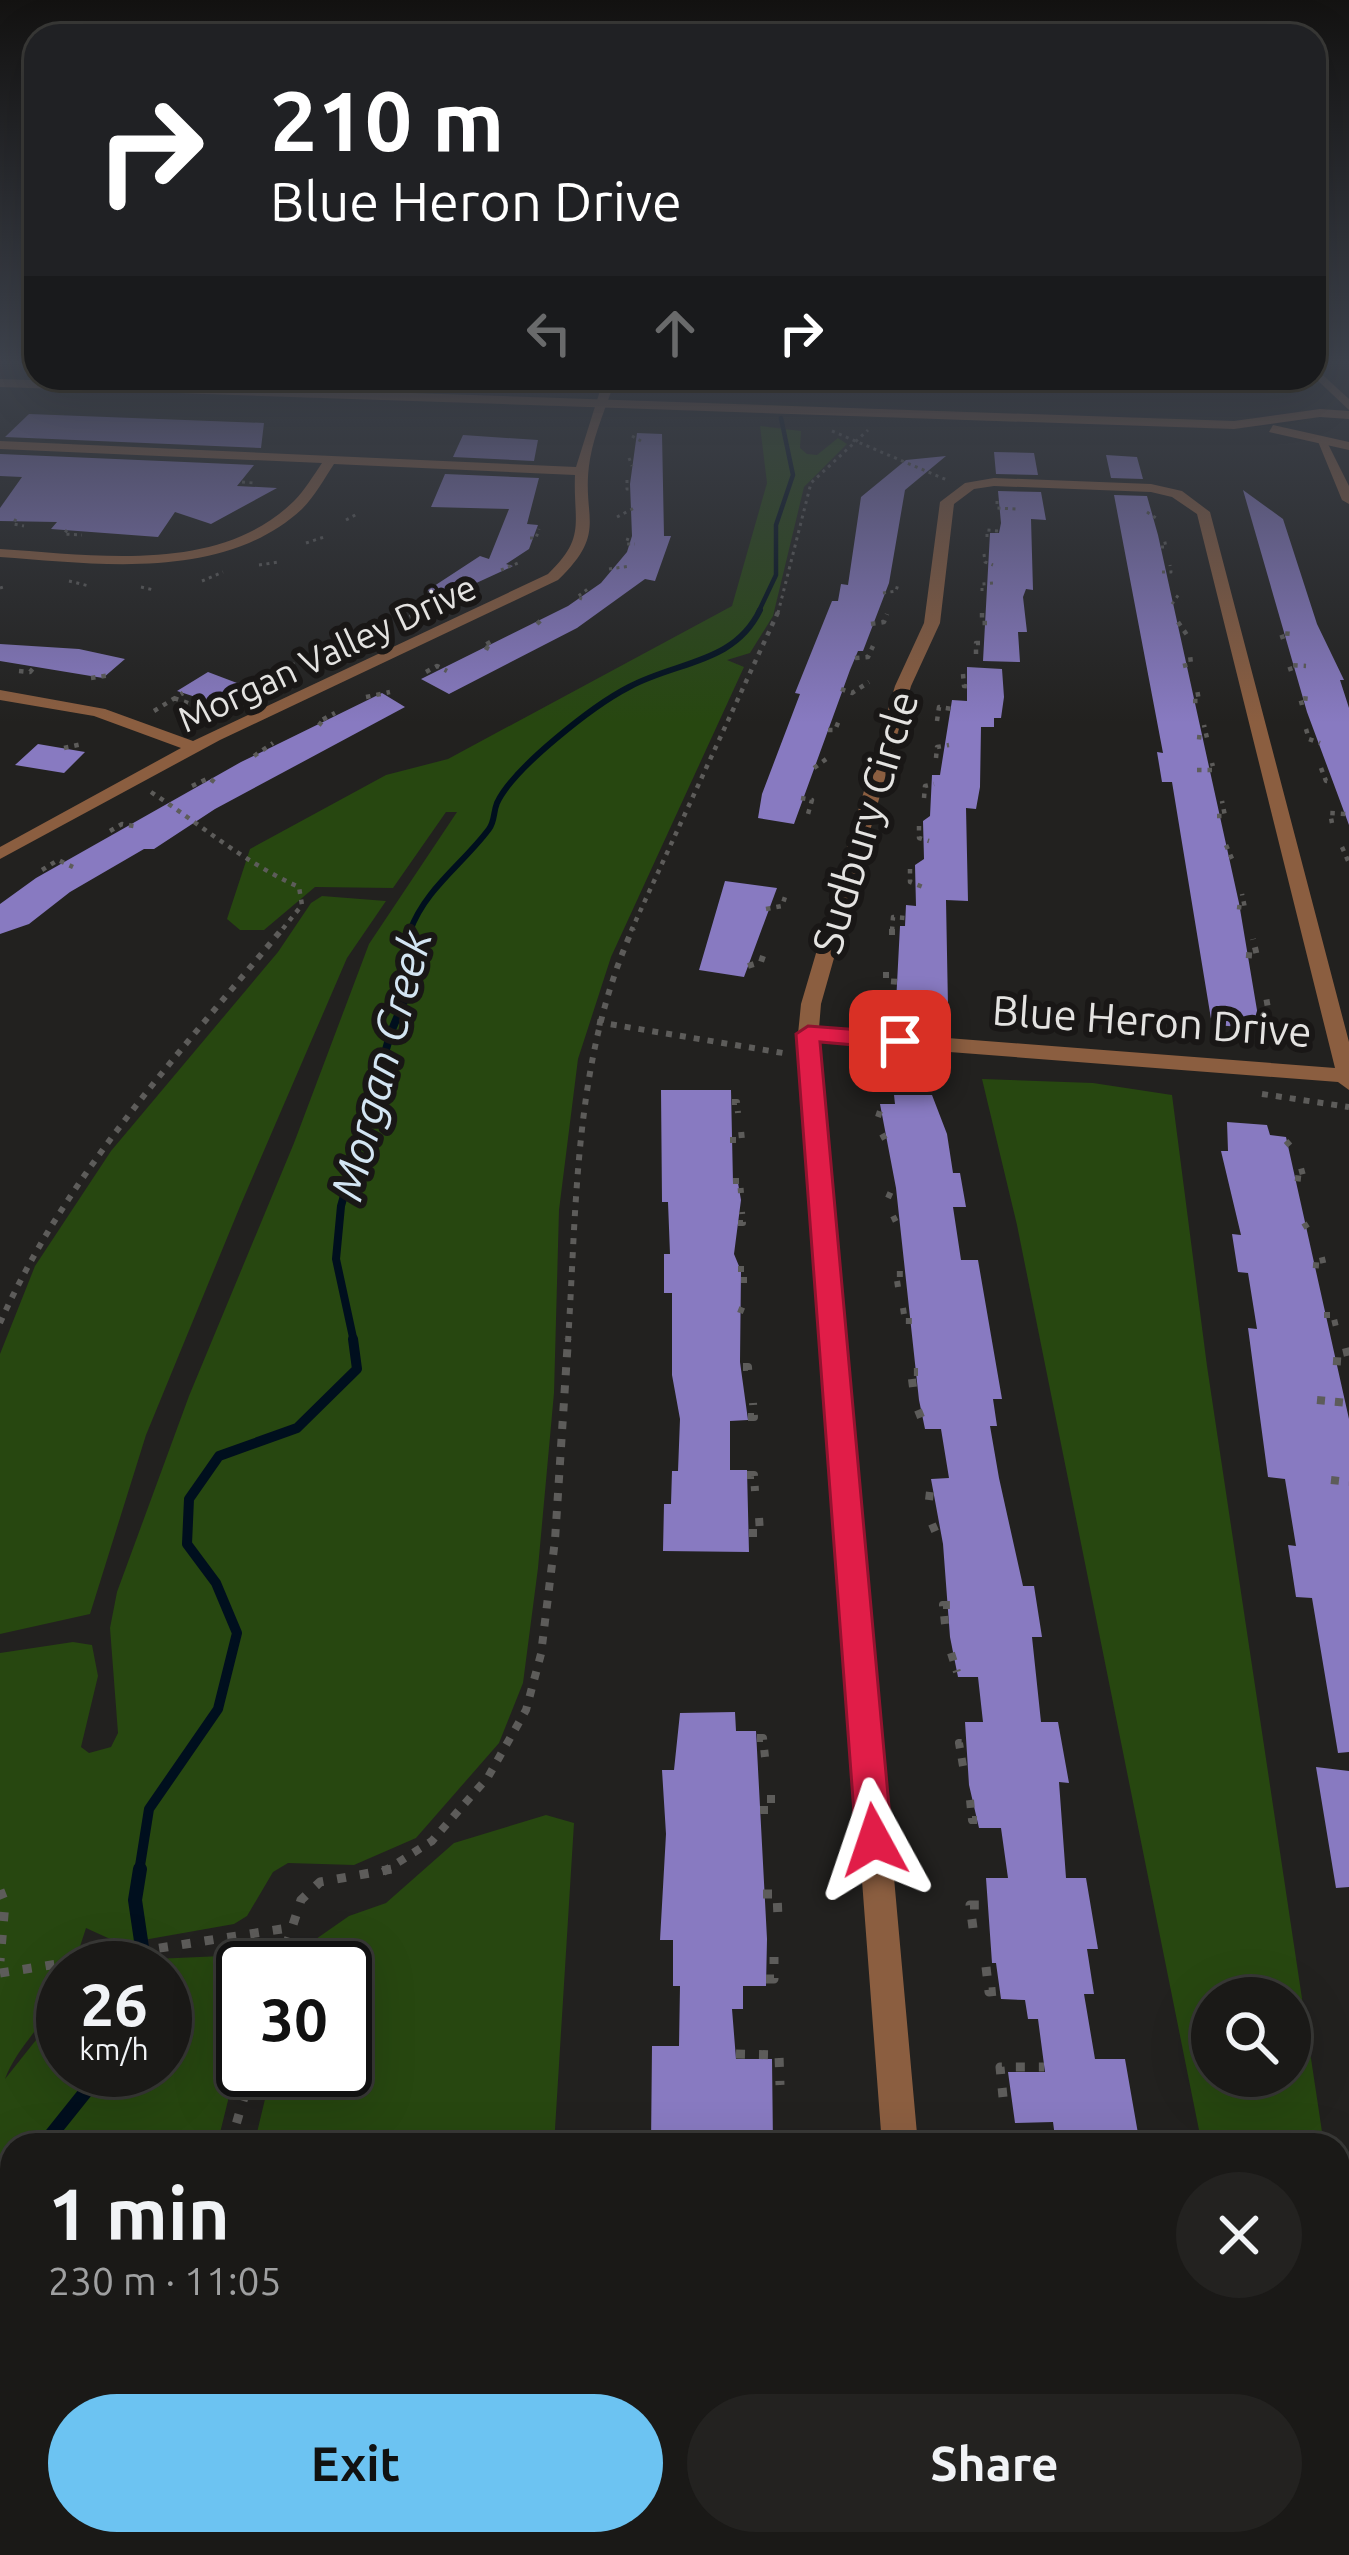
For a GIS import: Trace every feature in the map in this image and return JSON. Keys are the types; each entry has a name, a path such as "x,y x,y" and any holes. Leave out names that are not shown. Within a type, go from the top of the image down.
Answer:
{"street":[{"path":"0,553 148,558 226,544 277,522 299,504 313,484"},
{"name":"Morgan Valley Drive","path":"0,854 193,746 553,577 581,549 586,535 583,484"},
{"name":"Sudbury Circle","path":"898,2133 798,1043 903,686 932,622 947,502 981,484"},
{"name":"Sudbury Circle","path":"1052,484 1150,488 1177,494 1203,512 1348,1077"},
{"path":"0,695 94,708 139,720 193,746"},
{"name":"Blue Heron Drive","path":"798,1043 1348,1077"}],"path":[{"path":"627,484 632,489"},
{"path":"285,1941 301,1900 320,1882 389,1871 432,1841 488,1777 526,1710 542,1654 555,1540 584,1084 597,1022 627,938 752,659 774,625 811,484"},
{"path":"1010,499 997,499 998,508 1016,509"},
{"path":"617,517 634,508"},
{"path":"1148,512 1159,520"},
{"path":"346,520 358,513"},
{"path":"16,519 14,524 24,526"},
{"path":"530,538 536,538 539,529"},
{"path":"67,530 64,534 82,535"},
{"path":"987,537 987,530 999,531"},
{"path":"306,543 324,537"},
{"path":"628,538 626,544 634,544"},
{"path":"1161,547 1166,547 1164,538"},
{"path":"984,554 985,562 993,565"},
{"path":"259,566 279,562"},
{"path":"501,570 518,563"},
{"path":"1162,572 1171,572 1169,565"},
{"path":"609,569 631,566"},
{"path":"202,581 223,572"},
{"path":"69,581 88,586"},
{"path":"982,591 982,584 994,583"},
{"path":"883,593 896,591 898,584"},
{"path":"141,587 154,590"},
{"path":"582,598 577,597 590,588"},
{"path":"439,596 463,593"},
{"path":"1172,604 1179,594"},
{"path":"400,621 412,616 402,611"},
{"path":"982,613 982,623 990,623"},
{"path":"871,624 884,622 887,614"},
{"path":"538,624 533,622 543,617"},
{"path":"1178,622 1187,635"},
{"path":"1283,639 1281,633 1291,634"},
{"path":"344,646 356,640 348,637"},
{"path":"489,649 482,646 494,640"},
{"path":"976,654 976,643 982,644"},
{"path":"855,658 868,657 873,646"},
{"path":"1183,666 1191,664 1190,655"},
{"path":"280,667 300,664"},
{"path":"19,671 30,672 36,665"},
{"path":"1292,671 1289,665 1306,666"},
{"path":"426,672 437,667 446,671"},
{"path":"963,674 964,686 972,687"},
{"path":"91,678 105,680 111,675"},
{"path":"841,689 861,690 869,682"},
{"path":"1193,700 1199,701 1197,689"},
{"path":"367,697 390,692"},
{"path":"154,711 183,693"},
{"path":"174,698 204,709 214,703"},
{"path":"1302,705 1300,698 1310,699"},
{"path":"937,721 939,707 952,709"},
{"path":"322,725 318,722 335,713"},
{"path":"828,730 835,730 840,718"},
{"path":"1197,737 1208,738 1204,725"},
{"path":"1306,729 1309,739 1320,742"},
{"path":"64,748 71,742 82,744"},
{"path":"254,756 273,743"},
{"path":"935,758 937,747 949,745"},
{"path":"814,768 829,757"},
{"path":"1198,770 1214,770 1212,763"},
{"path":"1322,768 1325,781 1332,782"},
{"path":"192,786 208,778 217,784"},
{"path":"924,798 926,786 934,784"},
{"path":"0,1323 33,1250 81,1174 302,905 299,887 247,864 229,843 141,785"},
{"path":"801,798 812,800 808,814"},
{"path":"1217,816 1226,816 1222,801"},
{"path":"1332,823 1330,813 1347,814"},
{"path":"110,831 134,826"},
{"path":"919,826 919,838 929,841"},
{"path":"1226,845 1233,861"},
{"path":"1342,847 1349,862"},
{"path":"42,871 58,860 73,867"},
{"path":"910,869 910,882 923,887"},
{"path":"1237,908 1245,908 1242,894"},
{"path":"766,909 782,906 785,897"},
{"path":"892,935 893,917 905,918"},
{"path":"1246,955 1257,956 1253,939"},
{"path":"748,967 761,962 765,950"},
{"path":"886,972 886,981 899,982"},
{"path":"1259,1015 1268,1008 1266,997"},
{"path":"597,1022 798,1043"},
{"path":"732,1102 737,1102 738,1113"},
{"path":"1334,1106 1349,1107"},
{"path":"878,1117 881,1108"},
{"path":"730,1140 742,1140 741,1130"},
{"path":"882,1134 888,1145"},
{"path":"1286,1141 1294,1150"},
{"path":"1295,1178 1304,1179 1301,1168"},
{"path":"733,1181 740,1181 741,1193"},
{"path":"738,1223 743,1223 742,1212"},
{"path":"893,1216 899,1228"},
{"path":"1304,1222 1311,1234"},
{"path":"1313,1265 1324,1266 1321,1254"},
{"path":"738,1269 744,1269 744,1282"},
{"path":"898,1287 896,1274 905,1274"},
{"path":"740,1313 745,1313 744,1304"},
{"path":"903,1308 905,1322 914,1321"},
{"path":"1324,1315 1333,1315 1336,1327"},
{"path":"1334,1361 1349,1362 1346,1348"},
{"path":"743,1367 748,1367 749,1380"},
{"path":"914,1387 911,1372 918,1372"},
{"path":"1317,1400 1349,1403"},
{"path":"748,1417 754,1417 753,1403"},
{"path":"918,1410 924,1425"},
{"path":"747,1475 754,1475 755,1491"},
{"path":"1331,1480 1349,1482"},
{"path":"929,1500 927,1484 931,1483"},
{"path":"749,1533 760,1533 759,1517"},
{"path":"932,1524 934,1539 938,1538"},
{"path":"945,1624 943,1605 950,1605"},
{"path":"951,1653 957,1672"},
{"path":"757,1738 764,1738 765,1756"},
{"path":"963,1766 959,1743 967,1743"},
{"path":"760,1810 771,1810 771,1790"},
{"path":"970,1800 972,1820 977,1820"},
{"path":"0,1891 5,1903 0,1961"},
{"path":"763,1894 777,1894 778,1918"},
{"path":"973,1928 970,1905 989,1905"},
{"path":"0,1972 288,1928"},
{"path":"766,1979 774,1979 774,1957"},
{"path":"986,1966 989,1992 1000,1991"},
{"path":"736,2054 779,2055 780,2085"},
{"path":"1003,2097 1000,2067 1044,2067"},
{"path":"234,2133 244,2097"}],"green space":[{"path":"767,484 807,484 773,616 750,653 727,660 744,667 611,957 578,1059 559,1210 554,1393 538,1568 523,1683 499,1743 416,1838 354,1865 288,1863 273,1872 247,1916 234,1924 138,1941 114,1941 86,1928 82,1941 36,1941 36,2029 5,2079 36,2040 36,2097 192,2097 192,1957 216,1956 216,2097 229,2097 220,2133 0,2133 0,1653 73,1642 92,1645 98,1676 81,1747 89,1753 111,1747 118,1733 110,1628 117,1592 189,1396 294,1143 369,944 457,812 446,812 393,888 315,887 264,930 240,930 227,919 250,849 386,775 448,759 732,606"},
{"path":"322,896 386,901 347,958 241,1204 146,1435 90,1614 0,1634 0,1354 35,1266 111,1151 278,952 311,903"},
{"path":"982,1079 1093,1083 1172,1095 1207,1366 1299,1977 1191,1977 1191,2090 1017,1225"},
{"path":"546,1815 574,1823 555,2133 257,2133 266,2097 372,2097 372,1941 315,1941 349,1916 386,1903 454,1843"},
{"path":"1311,2058 1322,2133 1200,2133 1192,2097 1311,2097"}],"building":[{"path":"17,484 277,488 211,524 175,512 158,537 51,529 57,522 0,521 0,508"},
{"path":"441,484 537,484 527,524 538,525 529,549 506,564 513,566 435,602 428,590 480,556 489,559 509,509 431,507"},
{"path":"630,484 663,484 664,536 671,536 655,581 645,579 577,628 449,694 421,679 568,606 601,583 627,552 632,536"},
{"path":"877,484 912,484 905,490 889,583 863,651 858,651 850,670 794,824 758,818 762,794 800,694 795,693 832,601 838,601 841,584 848,585 861,497"},
{"path":"1243,490 1283,519 1317,624 1344,680 1340,680 1349,708 1349,825 1307,712"},
{"path":"998,491 1041,492 1046,520 1031,519 1033,590 1026,589 1023,597 1027,632 1018,632 1020,662 983,661 990,533 999,533 1001,523"},
{"path":"1114,495 1147,496 1158,535 1239,903 1260,1028 1212,1025 1172,782 1162,782 1157,752 1163,753"},
{"path":"0,644 79,649 125,659 103,678 0,661"},
{"path":"967,667 1002,669 1004,697 1001,718 994,718 994,727 981,727 976,809 966,808 968,901 946,900 948,1007 896,1003 900,926 905,926 906,905 916,906 915,865 924,859 923,821 930,816 932,775 940,775 952,700 967,701"},
{"path":"208,672 237,683 208,701 177,691"},
{"path":"382,693 405,707 215,809 154,849 144,849 70,892 29,924 0,934 0,904 36,878 241,762"},
{"path":"38,744 85,752 64,773 15,765"},
{"path":"725,881 777,888 744,977 699,970"},
{"path":"661,1090 731,1090 733,1183 738,1183 741,1200 734,1254 741,1271 740,1362 748,1420 730,1421 730,1470 747,1470 749,1552 663,1551 664,1504 671,1504 672,1471 678,1471 680,1419 672,1375 672,1293 664,1293 664,1254 670,1254 668,1202 662,1202"},
{"path":"894,1095 932,1095 947,1134 953,1173 960,1173 966,1207 953,1207 961,1260 978,1260 1002,1399 993,1399 997,1426 990,1426 999,1478 1023,1586 1034,1586 1042,1637 1032,1637 1041,1722 1058,1722 1069,1783 1059,1782 1066,1878 1086,1878 1098,1949 1087,1949 1094,1994 1084,1994 1095,2059 1125,2059 1138,2133 1054,2133 1053,2122 1015,2123 1008,2072 1045,2072 1038,2019 1028,2019 1025,2000 1001,1999 996,1963 992,1963 986,1878 1008,1878 1001,1828 979,1828 969,1785 965,1722 983,1722 978,1677 958,1677 950,1637 943,1544 931,1479 949,1478 941,1429 925,1429 919,1400 896,1188 880,1104 895,1104"},
{"path":"1227,1122 1267,1125 1270,1135 1286,1137 1349,1419 1349,1752 1338,1753 1312,1598 1296,1597 1288,1545 1296,1546 1285,1479 1268,1477 1248,1328 1257,1329 1248,1273 1238,1272 1232,1234 1241,1235 1221,1151 1228,1151"},
{"path":"735,1712 736,1731 756,1731 766,1986 743,1986 743,2009 732,2009 736,2059 772,2059 773,2133 651,2133 652,2046 679,2046 680,1986 673,1986 673,1940 660,1940 666,1834 662,1770 674,1770 680,1713"},
{"path":"1316,1767 1349,1771 1349,1887 1336,1888"}],"waterway":[{"name":"Morgan Creek","path":"758,613 776,575 776,525 790,484"},
{"name":"Morgan Creek","path":"410,931 435,889 489,829 506,789 537,756 576,722 629,687 720,651 749,628 760,610"},
{"name":"Morgan Creek","path":"354,1342 336,1259 341,1206 391,1032 412,982 410,931"},
{"name":"Morgan Creek","path":"139,1872 149,1809 218,1709 237,1633 216,1583 187,1544 189,1499 219,1456 297,1428 357,1369 353,1339"},
{"name":"Morgan Creek","path":"140,1869 135,1900 141,1941"},
{"name":"Morgan Creek","path":"53,2133 81,2097"}],"route":[{"path":"874,1840 808,1034 900,1041"}]}
